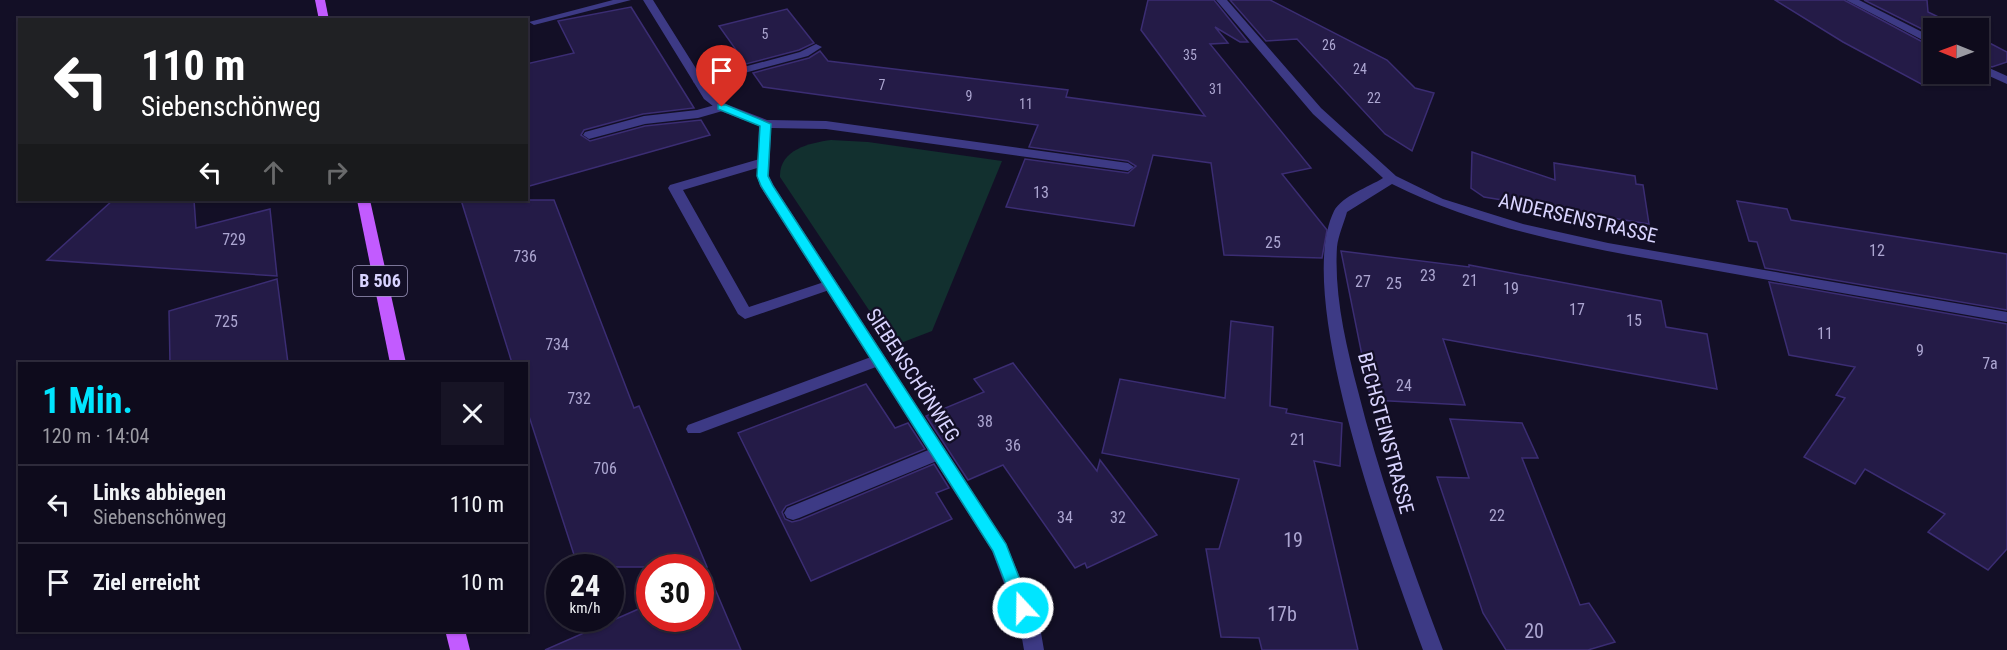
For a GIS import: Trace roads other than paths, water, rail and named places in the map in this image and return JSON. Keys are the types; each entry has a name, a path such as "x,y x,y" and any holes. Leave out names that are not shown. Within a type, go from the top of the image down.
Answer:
{"main road":[{"path":"320,0 324,18"},
{"name":"B 506","path":"363,201 398,362"},
{"path":"456,632 460,650"}],"street":[{"path":"534,21 626,0"},
{"path":"648,0 708,96 722,107 765,124 826,125 1128,167"},
{"name":"ANDERSENSTRASSE","path":"1221,0 1317,111 1391,179 1437,202 1520,228 1608,247 2007,317"},
{"path":"1851,0 1923,37"},
{"path":"699,82 804,54 816,47"},
{"path":"1989,72 2007,81"},
{"path":"588,135 645,120 698,114 722,107"},
{"name":"SIEBENSCHÖNWEG","path":"765,124 763,176 767,186 1000,548 1030,627 1034,650"},
{"path":"763,162 675,188 745,314 830,285"},
{"name":"BECHSTEINSTRASSE","path":"1391,179 1342,210 1331,235 1328,275 1348,388 1400,560 1433,650"},
{"path":"693,429 879,360"},
{"path":"793,513 938,453"}]}
